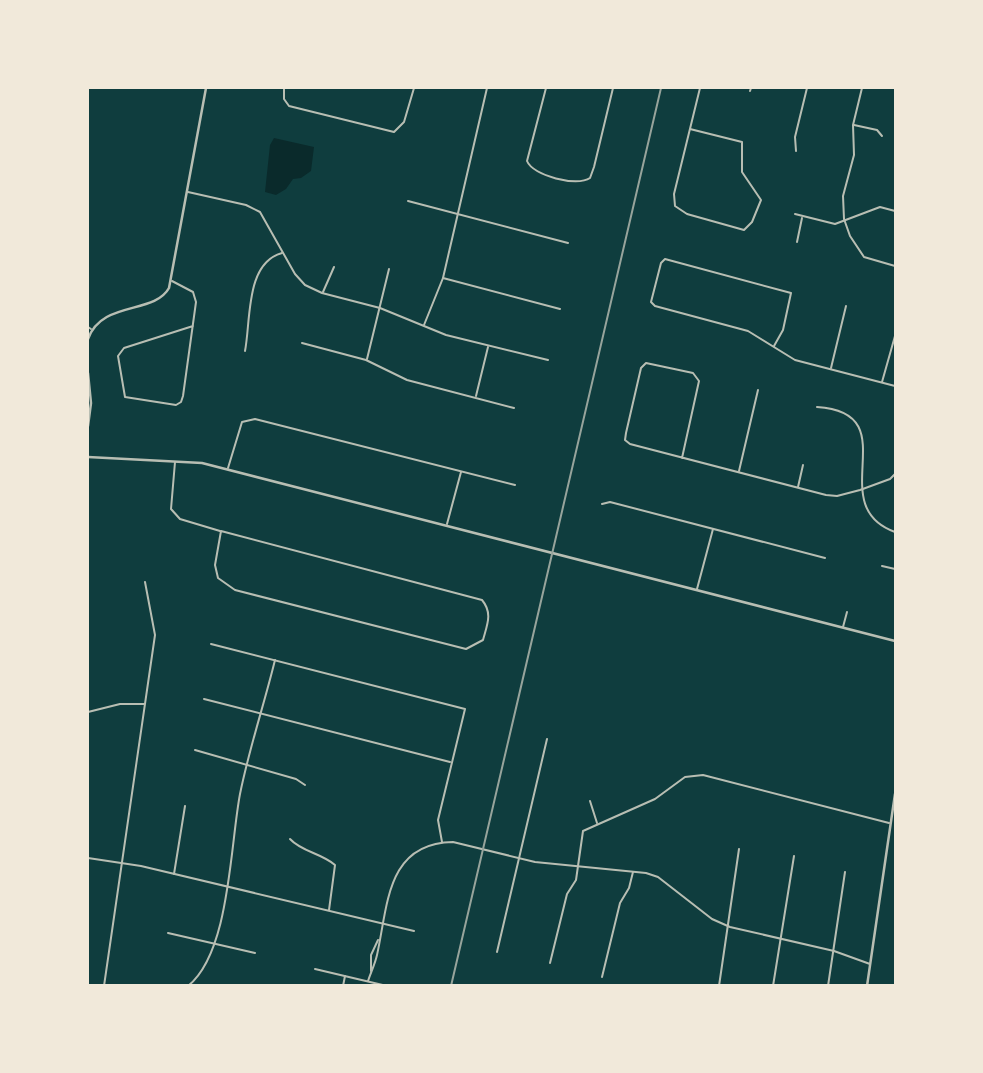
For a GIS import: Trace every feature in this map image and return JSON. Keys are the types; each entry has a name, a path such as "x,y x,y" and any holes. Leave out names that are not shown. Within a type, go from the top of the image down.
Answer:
{"street":[{"path":"88,339 89,328 118,311 163,297 171,281 206,88"},
{"path":"284,88 284,99 289,106 394,132 404,122 414,88"},
{"path":"424,325 443,278 486,88"},
{"path":"545,88 527,161 536,171 578,182 590,178 613,88"},
{"path":"690,130 742,142 742,172 761,200 752,222 744,230 687,214 676,207 674,194 699,88"},
{"path":"750,92 751,88"},
{"path":"796,150 795,137 807,88"},
{"path":"862,88 853,125 854,155 843,196 844,219 850,236 864,257 895,266"},
{"path":"853,125 877,130 882,136"},
{"path":"188,192 246,205 260,212 305,285 322,293 380,308 446,335 548,360"},
{"path":"408,201 568,243"},
{"path":"795,214 830,224 880,207 895,211"},
{"path":"797,243 802,216"},
{"path":"245,351 258,276 264,263 283,252"},
{"path":"774,346 783,330 791,293 666,259 661,263 651,302 655,306 748,331 795,360 895,386"},
{"path":"322,293 334,268"},
{"path":"366,360 389,269"},
{"path":"443,278 560,309"},
{"path":"171,281 192,292 195,297 193,326 181,402 176,405 125,397 118,356 124,348 193,326"},
{"path":"831,369 846,306"},
{"path":"882,383 895,336"},
{"path":"302,342 366,360 407,380 514,408"},
{"path":"475,397 488,346"},
{"path":"682,457 699,381 693,373 646,363 641,368 625,440 630,444 836,496 890,479 895,474"},
{"path":"88,373 91,403 88,426"},
{"path":"738,472 758,390"},
{"path":"817,407 836,408 853,417 860,427 864,440 860,490 876,521 895,532"},
{"path":"228,469 242,422 255,419 515,485"},
{"path":"88,457 175,461 228,469 895,640"},
{"path":"175,461 171,509 180,519 482,600 488,606 489,617 483,640 466,649 235,590 218,578 215,565 221,531"},
{"path":"798,488 803,465"},
{"path":"447,525 461,471"},
{"path":"602,504 610,502 825,558"},
{"path":"697,589 713,529"},
{"path":"882,566 895,569"},
{"path":"104,985 155,635 145,582"},
{"path":"843,628 847,612"},
{"path":"211,644 465,709 439,820 442,843"},
{"path":"189,985 205,968 214,943 227,887 240,792 276,659"},
{"path":"204,699 452,762"},
{"path":"88,712 120,704 144,704"},
{"path":"497,952 547,739"},
{"path":"195,750 296,779 305,785"},
{"path":"550,963 577,867 580,836 583,831 655,799 692,774 891,823"},
{"path":"867,985 895,794"},
{"path":"590,801 597,823"},
{"path":"174,874 185,806"},
{"path":"290,839 297,846 314,851 335,865 329,911"},
{"path":"889,839 895,840"},
{"path":"371,971 371,955 399,869 416,852 442,843 520,859 633,871 658,877 712,919 730,927 834,951 871,964"},
{"path":"719,985 730,927 739,849"},
{"path":"773,985 794,856"},
{"path":"88,858 174,874 414,931"},
{"path":"602,977 620,903 629,888 633,871"},
{"path":"828,985 845,872"},
{"path":"167,933 254,953"},
{"path":"368,981 377,957 378,940"},
{"path":"315,969 387,985"},
{"path":"343,985 345,976"}],"water":[{"path":"274,138 314,147 311,171 301,178 293,179 286,189 276,195 265,192 270,145"}],"railway":[{"path":"451,986 661,88"}]}
